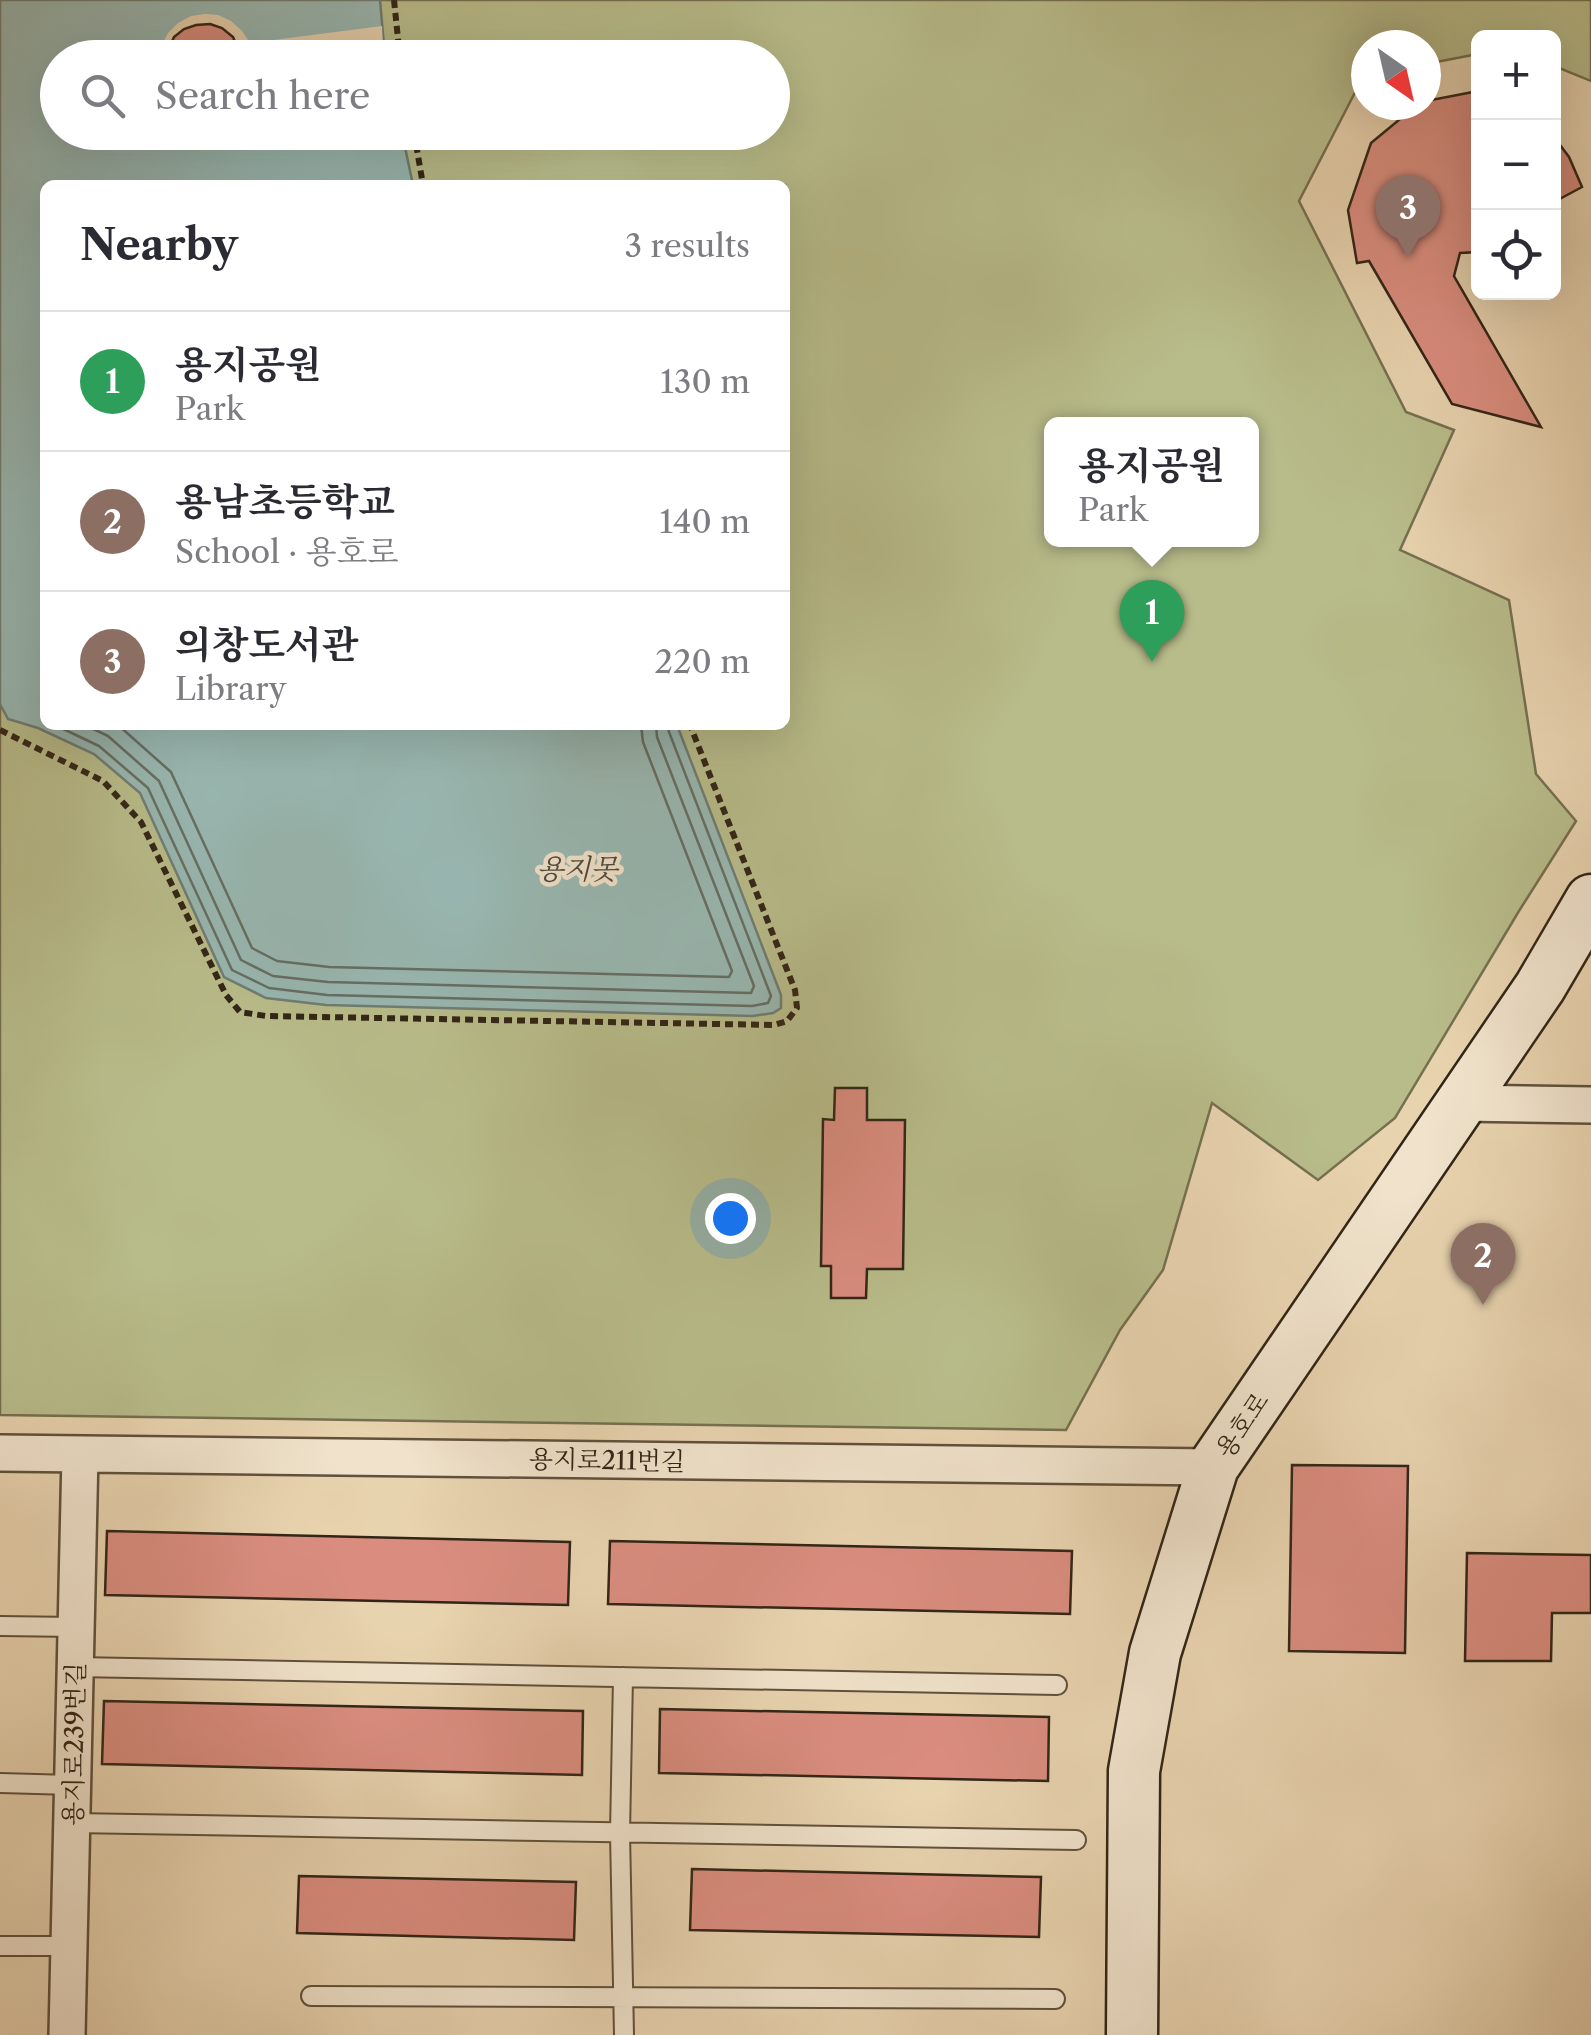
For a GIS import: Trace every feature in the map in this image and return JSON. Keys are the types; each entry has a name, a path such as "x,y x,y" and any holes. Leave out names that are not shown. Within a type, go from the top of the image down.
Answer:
{"street":[{"name":"용호로","path":"1132,2035 1134,1771 1155,1652 1214,1467 1540,986 1591,900"},
{"path":"1461,1103 1591,1105"},
{"name":"용지로211번길","path":"0,1453 1214,1467"},
{"name":"용지로239번길","path":"67,2035 80,1454"}],"lane":[{"path":"0,1626 76,1627"},
{"path":"75,1667 1056,1685"},
{"path":"623,1677 620,1833 624,2035"},
{"path":"0,1784 72,1785"},
{"path":"72,1823 1076,1840"},
{"path":"0,1946 69,1946"},
{"path":"311,1996 1055,1999"}],"path":[{"path":"394,0 398,40"},
{"path":"417,150 421,180"},
{"path":"0,730 104,781 141,822 226,995 240,1012 266,1016 774,1025 787,1021 797,1008 795,990 692,730"}],"green space":[{"path":"0,0 1591,0 1591,81 1561,69 1561,30 1471,30 1471,55 1441,61 1441,30 1351,30 1351,100 1299,201 1406,412 1454,430 1400,550 1509,600 1536,774 1576,821 1395,1118 1318,1180 1212,1103 1163,1270 1120,1330 1066,1430 0,1415"}],"water":[{"name":"용지못","path":"0,0 380,0 384,40 40,40 40,150 406,150 412,180 40,180 40,729 8,719 0,704"},
{"name":"용지못","path":"42,730 679,730 781,995 781,1008 753,1016 326,1005 266,998 224,977 140,793 94,754"}],"pier":[{"path":"218,15 231,21 248,40 164,40 178,23 191,16"},
{"path":"382,26 383,40 273,40"}],"building":[{"path":"196,25 222,28 234,40 173,40 184,29"},
{"path":"1471,92 1471,252 1460,253 1454,276 1541,427 1452,404 1369,261 1357,263 1348,210 1371,143 1399,120 1441,120 1441,98"},
{"path":"1561,146 1569,157 1582,187 1561,198"},
{"path":"835,1088 867,1088 867,1120 905,1120 903,1269 867,1269 866,1298 831,1298 831,1266 821,1266 823,1119 834,1120"},
{"path":"1292,1465 1408,1466 1405,1653 1289,1651"},
{"path":"107,1531 570,1542 568,1605 105,1595"},
{"path":"610,1541 1072,1551 1070,1614 608,1604"},
{"path":"1467,1553 1591,1555 1591,1613 1552,1613 1551,1661 1465,1661"},
{"path":"104,1701 583,1711 582,1775 102,1764"},
{"path":"660,1709 1049,1717 1048,1781 659,1773"},
{"path":"692,1869 1041,1877 1039,1937 690,1930"},
{"path":"299,1876 576,1882 574,1940 297,1933"}],"place":[{"name":"의창도서관","path":"1408,257"},
{"name":"용지공원","path":"1152,662"},
{"name":"용남초등학교","path":"1483,1305"}]}
